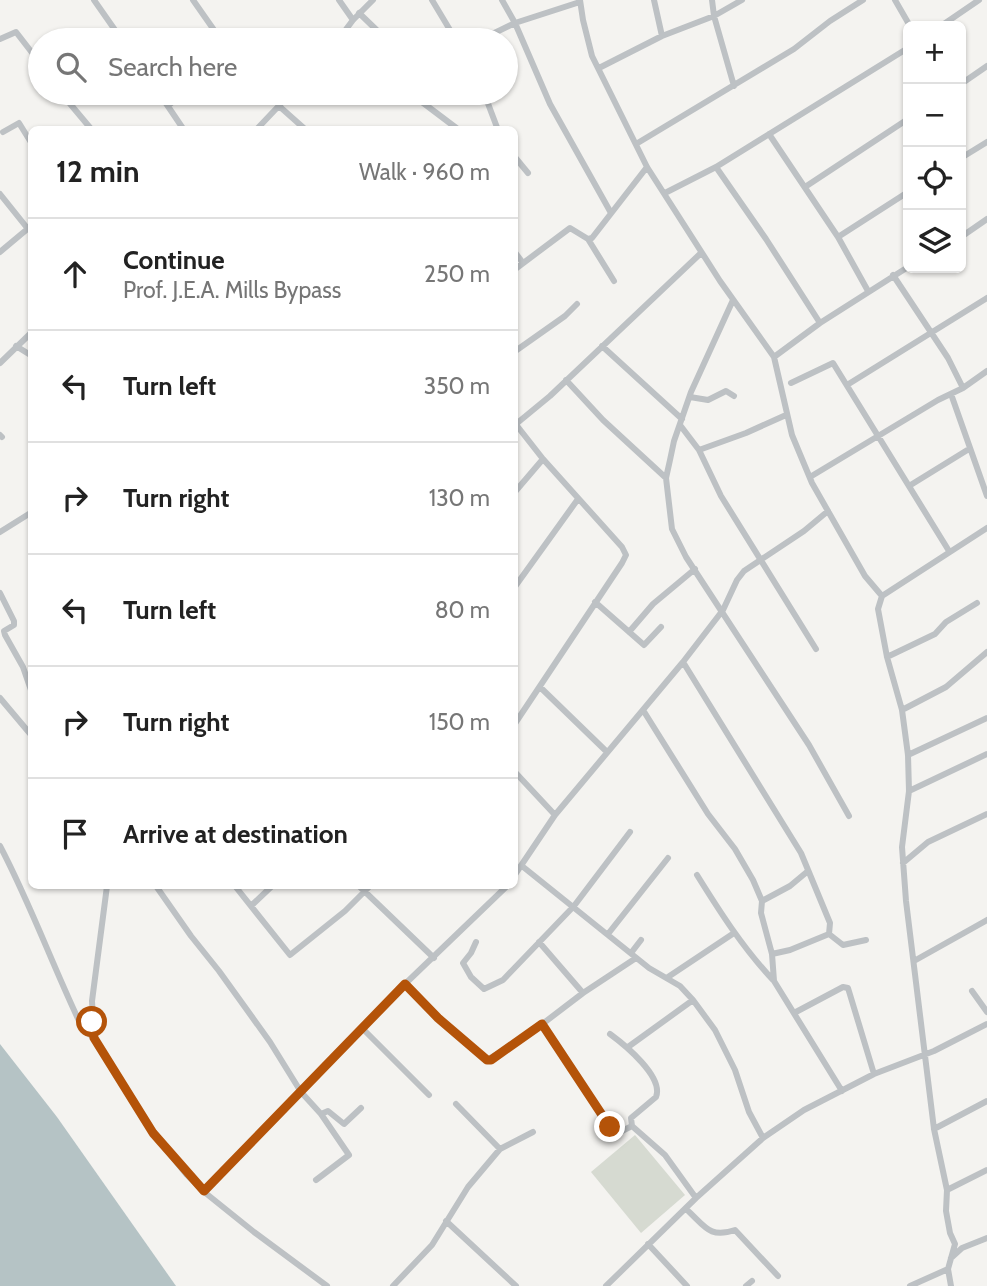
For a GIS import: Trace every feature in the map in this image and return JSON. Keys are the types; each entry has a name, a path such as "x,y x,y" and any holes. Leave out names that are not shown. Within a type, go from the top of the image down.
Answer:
{"street":[{"path":"94,0 113,28"},
{"path":"193,0 213,28"},
{"path":"339,0 353,20"},
{"path":"347,28 373,0"},
{"path":"432,0 449,28"},
{"path":"502,0 517,28"},
{"path":"654,0 662,36"},
{"path":"712,0 734,86"},
{"path":"599,68 662,36 714,16 742,0"},
{"path":"636,144 794,49 830,20 863,0"},
{"path":"895,0 907,21"},
{"path":"947,21 968,3 979,0"},
{"path":"505,28 567,3 580,1 587,38 599,68 647,167 701,253 774,357 786,415 810,477 865,576 882,596"},
{"path":"359,13 375,28"},
{"path":"518,30 550,104 611,213"},
{"path":"0,39 16,32 28,45"},
{"path":"665,193 716,167 903,51"},
{"path":"966,81 987,66"},
{"path":"71,105 89,126"},
{"path":"426,105 454,126"},
{"path":"489,105 496,126"},
{"path":"169,106 182,126"},
{"path":"260,126 279,106 302,126"},
{"path":"804,187 903,122"},
{"path":"2,132 19,123 28,138"},
{"path":"769,134 838,237 868,291"},
{"path":"966,155 987,142"},
{"path":"518,161 528,173"},
{"path":"588,239 592,238 647,167"},
{"path":"716,167 820,323"},
{"path":"0,194 28,226"},
{"path":"838,237 903,195"},
{"path":"966,234 987,219"},
{"path":"518,267 570,228 588,239 614,281"},
{"path":"0,252 28,230"},
{"path":"518,421 550,396 701,253"},
{"path":"518,256 523,263"},
{"path":"774,357 820,323 903,270"},
{"path":"893,275 955,369 963,388"},
{"path":"847,385 987,298"},
{"path":"733,300 690,397 674,441 666,478 672,528 695,569 809,745 849,816"},
{"path":"518,349 565,316 577,304"},
{"path":"0,363 28,336"},
{"path":"16,346 28,354"},
{"path":"602,346 681,422 699,450 721,496 816,649"},
{"path":"791,383 833,363 949,551"},
{"path":"810,477 963,388 987,371"},
{"path":"566,380 666,478"},
{"path":"690,397 708,400 726,391 734,396"},
{"path":"951,394 987,496"},
{"path":"699,450 786,415"},
{"path":"518,427 543,459 622,547 625,555 518,720"},
{"path":"909,486 969,449"},
{"path":"518,488 543,459"},
{"path":"518,582 578,499"},
{"path":"518,871 555,815 723,610 744,570 804,531 828,510"},
{"path":"0,532 28,514"},
{"path":"951,1286 947,1269 955,1244 950,1233 946,1211 947,1190 934,1129 902,863 909,791 908,755 902,710 887,657 878,609 882,596 987,528"},
{"path":"629,632 653,604 695,569"},
{"path":"0,593 15,621 14,625 5,631 5,635 23,667 28,682"},
{"path":"595,602 644,645 662,627"},
{"path":"887,657 935,634 946,622 977,603"},
{"path":"902,710 946,687 987,652"},
{"path":"683,662 802,853 830,923 829,934"},
{"path":"541,688 607,752"},
{"path":"0,698 28,731"},
{"path":"643,710 708,814 735,849 761,901 761,913 772,954 774,981"},
{"path":"908,755 987,718"},
{"path":"909,791 987,754"},
{"path":"518,775 555,815"},
{"path":"902,863 928,842 987,814"},
{"path":"476,942 463,963 471,977 484,989 503,980 574,906 630,832"},
{"path":"0,846 33,912 51,959 84,1030 94,1038 153,1133 204,1191 327,1286"},
{"path":"608,934 668,858"},
{"path":"522,866 633,956 668,977 693,1000 715,1030 735,1070 749,1112 763,1138"},
{"path":"761,901 790,886 808,871"},
{"path":"698,874 734,933 752,958 774,981 842,1091"},
{"path":"94,1038 92,1001 107,889"},
{"path":"158,889 263,1032 300,1092 321,1114 349,1155 316,1180"},
{"path":"238,889 290,955 345,911 362,889"},
{"path":"252,905 269,889"},
{"path":"366,889 434,958"},
{"path":"204,1191 405,984 504,889"},
{"path":"914,961 987,920"},
{"path":"668,977 734,933"},
{"path":"829,934 843,945 866,940"},
{"path":"772,954 800,947 829,934"},
{"path":"405,984 438,1018 487,1060 491,1060 633,956 641,940"},
{"path":"539,942 583,993"},
{"path":"794,1013 843,987 848,988 874,1074"},
{"path":"972,991 987,1012"},
{"path":"628,1047 693,1000"},
{"path":"542,1024 610,1127 620,1132 632,1126"},
{"path":"606,1286 696,1198 763,1138 804,1110 874,1074 925,1055 987,1024"},
{"path":"362,1028 429,1095"},
{"path":"610,1034 628,1047 656,1082 658,1093 631,1118 632,1126 665,1155 696,1198"},
{"path":"934,1129 987,1101"},
{"path":"456,1104 500,1149"},
{"path":"321,1114 328,1111 344,1124 361,1108"},
{"path":"393,1286 432,1245 468,1187 500,1149 533,1132"},
{"path":"947,1190 987,1170"},
{"path":"686,1209 714,1234 736,1230 778,1276"},
{"path":"446,1221 516,1286"},
{"path":"950,1259 962,1248 987,1238"},
{"path":"648,1244 687,1286"},
{"path":"910,1286 947,1269"}],"shaded area":[{"path":"0,1044 57,1117 176,1286 0,1286"},
{"path":"635,1135 685,1195 641,1233 591,1172"}],"route":[{"path":"92,1022 94,1038 153,1133 187,1175 204,1191 405,984 438,1018 487,1060 491,1060 542,1024 610,1127"}]}
